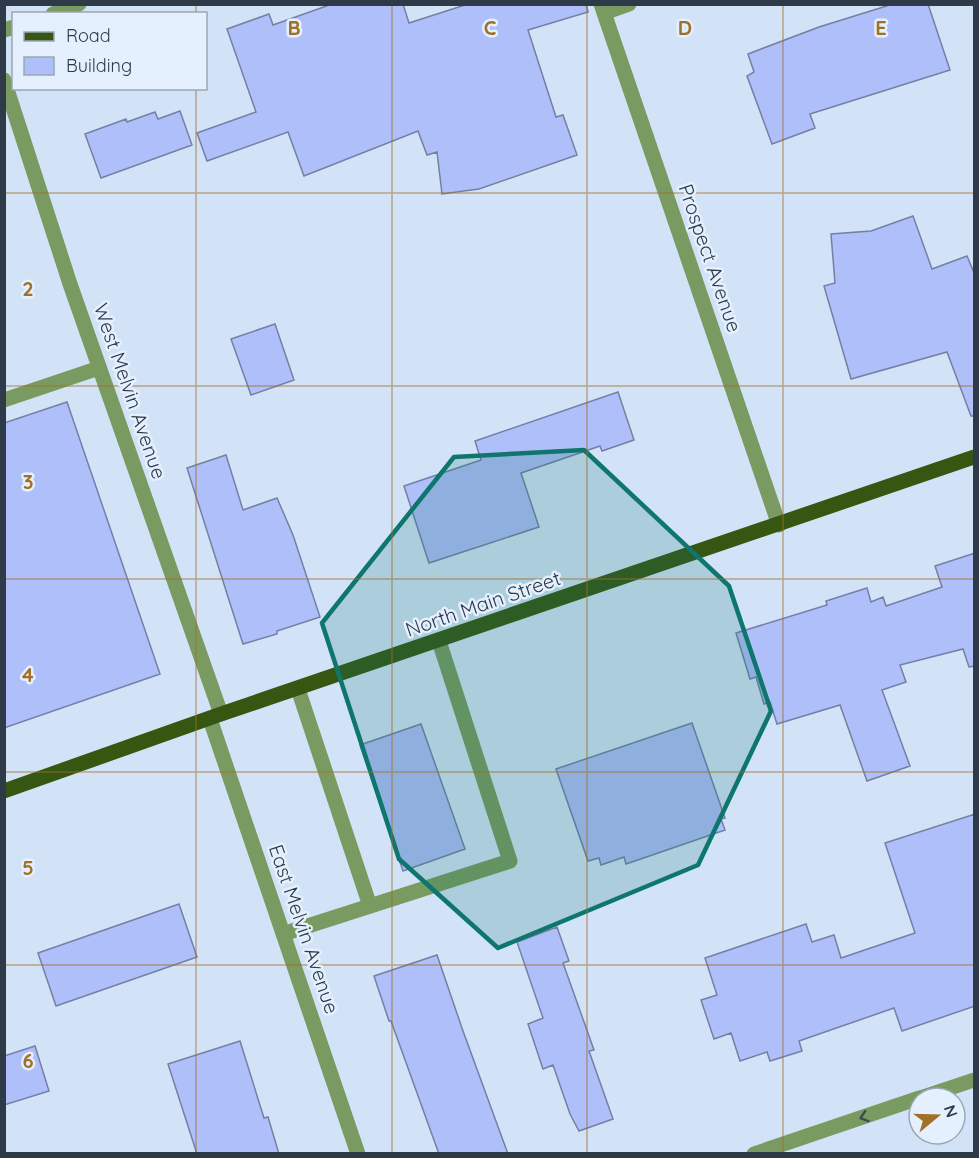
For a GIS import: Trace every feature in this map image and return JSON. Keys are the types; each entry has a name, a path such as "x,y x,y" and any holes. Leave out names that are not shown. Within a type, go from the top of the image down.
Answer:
{"main road":[{"name":"North Main Street","path":"4,791 215,716 975,457"}],"street":[{"path":"58,12 79,4"},
{"path":"602,9 629,4"},
{"name":"Prospect Avenue","path":"602,9 779,525"},
{"name":"West Melvin Avenue","path":"4,80 215,716"},
{"path":"4,400 99,368"},
{"path":"283,934 510,861 439,641"},
{"path":"298,689 370,906"},
{"name":"East Melvin Avenue","path":"215,716 283,934 358,1154"},
{"path":"957,1086 975,1080"},
{"path":"754,1154 907,1102"}],"highlighted area":[{"path":"584,450 729,586 771,711 698,865 498,948 399,859 322,623 454,457"}],"building":[{"path":"332,4 403,4 409,23 468,4 586,4 588,12 528,30 556,117 563,115 577,155 479,189 442,194 437,152 427,155 418,131 304,176 288,132 207,161 197,133 256,112 227,29 269,14 273,25"},
{"path":"893,4 928,4 950,70 810,114 815,128 772,144 747,76 754,72 748,54 819,27"},
{"path":"180,111 192,145 101,178 85,134 126,119 127,122 155,112 158,119"},
{"path":"913,216 932,269 967,256 975,275 975,416 971,416 947,352 851,379 824,286 835,283 831,234 871,231"},
{"path":"275,324 294,380 251,395 231,339"},
{"path":"618,392 634,440 602,451 600,446 521,473 539,527 429,563 404,486 481,460 475,441"},
{"path":"67,402 160,674 4,728 4,423"},
{"path":"226,455 243,510 277,498 293,535 320,617 277,631 277,634 243,644 187,468"},
{"path":"975,553 975,666 969,667 963,649 900,665 906,682 882,690 910,766 867,781 840,705 777,724 770,702 764,704 756,677 750,679 736,633 827,605 826,601 867,588 871,602 883,597 886,606 942,587 935,566"},
{"path":"692,723 725,818 721,819 725,830 626,864 624,857 601,865 599,858 588,861 556,769"},
{"path":"421,724 465,849 403,871 360,745"},
{"path":"975,814 975,1006 902,1031 894,1008 799,1041 802,1051 770,1061 767,1052 740,1061 731,1033 714,1039 701,1000 717,995 705,958 806,924 812,942 834,935 841,958 915,933 885,843"},
{"path":"179,904 197,957 56,1006 38,953"},
{"path":"557,927 569,961 563,963 594,1050 589,1051 613,1119 579,1131 570,1114 553,1065 543,1069 528,1024 543,1018 517,942"},
{"path":"437,955 508,1154 439,1154 391,1021 389,1021 374,976"},
{"path":"240,1041 264,1118 268,1117 279,1154 197,1154 168,1064"},
{"path":"35,1046 49,1091 4,1105 4,1056"}]}
